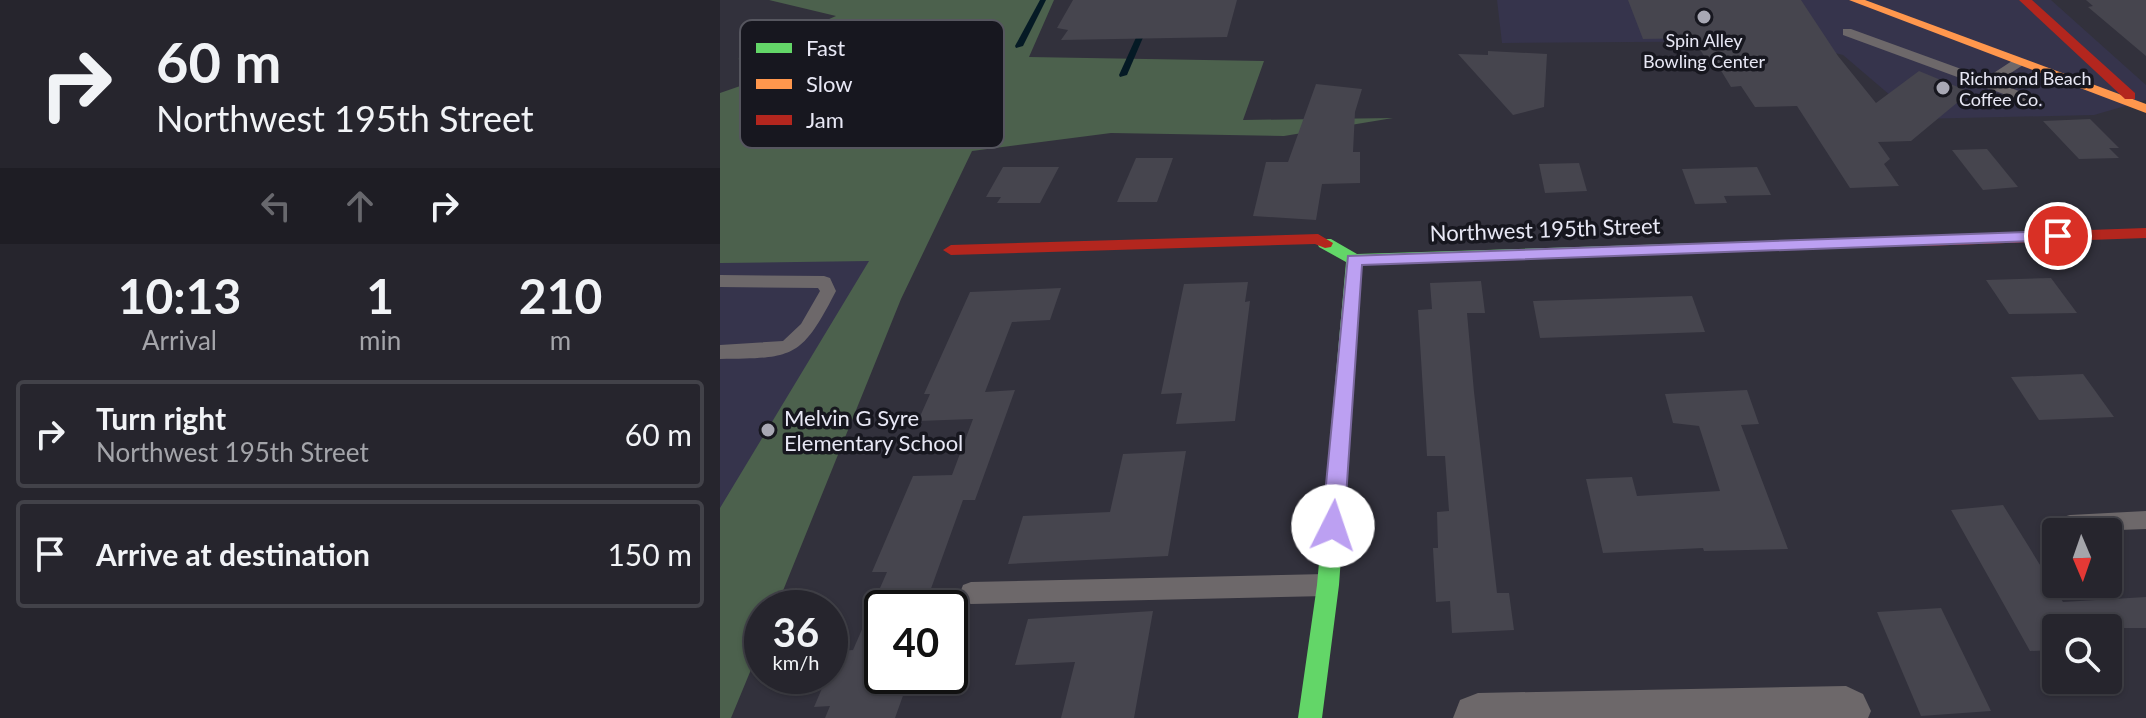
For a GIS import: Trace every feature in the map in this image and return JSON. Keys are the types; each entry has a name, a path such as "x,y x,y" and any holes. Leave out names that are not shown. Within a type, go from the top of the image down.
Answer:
{"street":[{"path":"1855,0 2146,109"},
{"path":"2031,13 2146,109"},
{"path":"1985,49 2009,39"},
{"name":"Northwest 195th Street","path":"1354,260 2146,233"},
{"path":"951,250 1318,239 1354,260 1328,585 1310,718"},
{"path":"1478,718 1846,711"}],"lane":[{"path":"1847,32 2033,100"},
{"path":"1989,82 2019,62"},
{"path":"720,281 808,280 824,282 828,291 804,339 783,350 720,352"},
{"path":"2122,521 2146,520"},
{"path":"971,593 1328,585"}],"shaded area":[{"path":"1497,0 2051,0 2146,85 2146,100 2094,115 1918,119 1843,55 1788,41 1502,43"},
{"name":"Melvin G Syre Elementary School","path":"914,253 720,603 720,257"}],"green space":[{"path":"769,0 1054,0 1029,57 1264,61 1243,120 1393,118 1284,136 1111,133 1004,147 1004,20 827,20 836,16"},
{"path":"740,86 740,148 995,148 972,151 901,299 783,590 744,590 744,687 731,718 720,718 720,508 869,261 720,263 720,93"}],"building":[{"path":"1073,0 1237,0 1227,37 1061,40 1068,30 1057,28"},
{"path":"1628,0 1801,0 1838,56 1876,103 1919,71 1970,92 1911,141 1878,142 1890,159 1884,164 1899,186 1850,188 1797,106 1755,107 1741,86 1731,87 1717,64 1709,64 1693,38 1643,39"},
{"path":"2086,0 2146,0 2146,56 2088,7 2093,6"},
{"path":"1488,51 1547,54 1544,107 1513,115 1458,54 1488,55"},
{"path":"1316,84 1362,89 1355,112 1353,152 1360,152 1360,183 1322,184 1316,220 1253,216 1266,162 1288,162"},
{"path":"2090,119 2119,148 2109,148 2119,158 2079,159 2043,121"},
{"path":"1987,149 2018,187 1983,190 1952,150"},
{"path":"1136,158 1173,158 1157,202 1117,202"},
{"path":"1579,163 1587,191 1545,193 1539,164"},
{"path":"1003,167 1059,167 1040,203 997,203 1001,197 986,197"},
{"path":"1757,167 1771,195 1724,196 1727,203 1695,204 1682,169"},
{"path":"2051,278 2077,313 2009,314 1986,280"},
{"path":"1481,281 1485,313 1467,313 1474,392 1497,593 1509,593 1514,630 1452,633 1450,601 1436,602 1433,548 1438,548 1437,512 1449,511 1445,456 1427,456 1418,310 1432,309 1430,283"},
{"path":"1248,282 1245,302 1250,301 1235,421 1176,424 1182,393 1161,394 1184,284"},
{"path":"1061,288 1050,320 1012,322 985,392 1015,390 975,500 963,500 930,590 879,590 887,572 872,572 913,476 952,475 973,419 918,421 930,394 924,394 970,292"},
{"path":"1692,296 1705,332 1540,338 1533,301"},
{"path":"2083,374 2114,417 2039,420 2011,377"},
{"path":"1747,390 1759,424 1741,425 1788,549 1704,551 1703,548 1603,553 1586,479 1632,477 1637,496 1720,491 1699,426 1673,423 1665,394"},
{"path":"1186,451 1168,556 1008,564 1023,516 1110,512 1123,454"},
{"path":"2003,505 2042,568 2042,598 2061,598 2063,602 2146,597 2146,628 2122,628 2122,614 2042,614 2042,651 2030,651 1951,510"},
{"path":"1941,608 1991,711 1921,716 1877,612"},
{"path":"1153,611 1134,718 1061,718 1075,662 1015,665 1028,619"},
{"path":"864,625 864,694 904,694 895,718 825,718 830,706 814,707 820,694 848,694 848,650 853,650"}],"waterway":[{"path":"1019,46 1043,0"},
{"path":"1123,75 1156,0"}],"traffic: fast":[{"path":"1325,243 1354,260 1923,241"},
{"path":"1310,718 1328,585 1354,260"}],"traffic: slow":[{"path":"1855,0 2146,109"}],"traffic: jam":[{"path":"2025,0 2130,96"},
{"path":"1923,241 2146,233"},
{"path":"951,250 1318,239 1325,243"}],"place":[{"name":"Spin Alley Bowling Center","path":"1704,17"},
{"name":"Richmond Beach Coffee Co.","path":"1943,88"},
{"name":"Melvin G Syre Elementary School","path":"768,430"}],"route":[{"path":"1333,526 1354,260 2058,236"}]}
